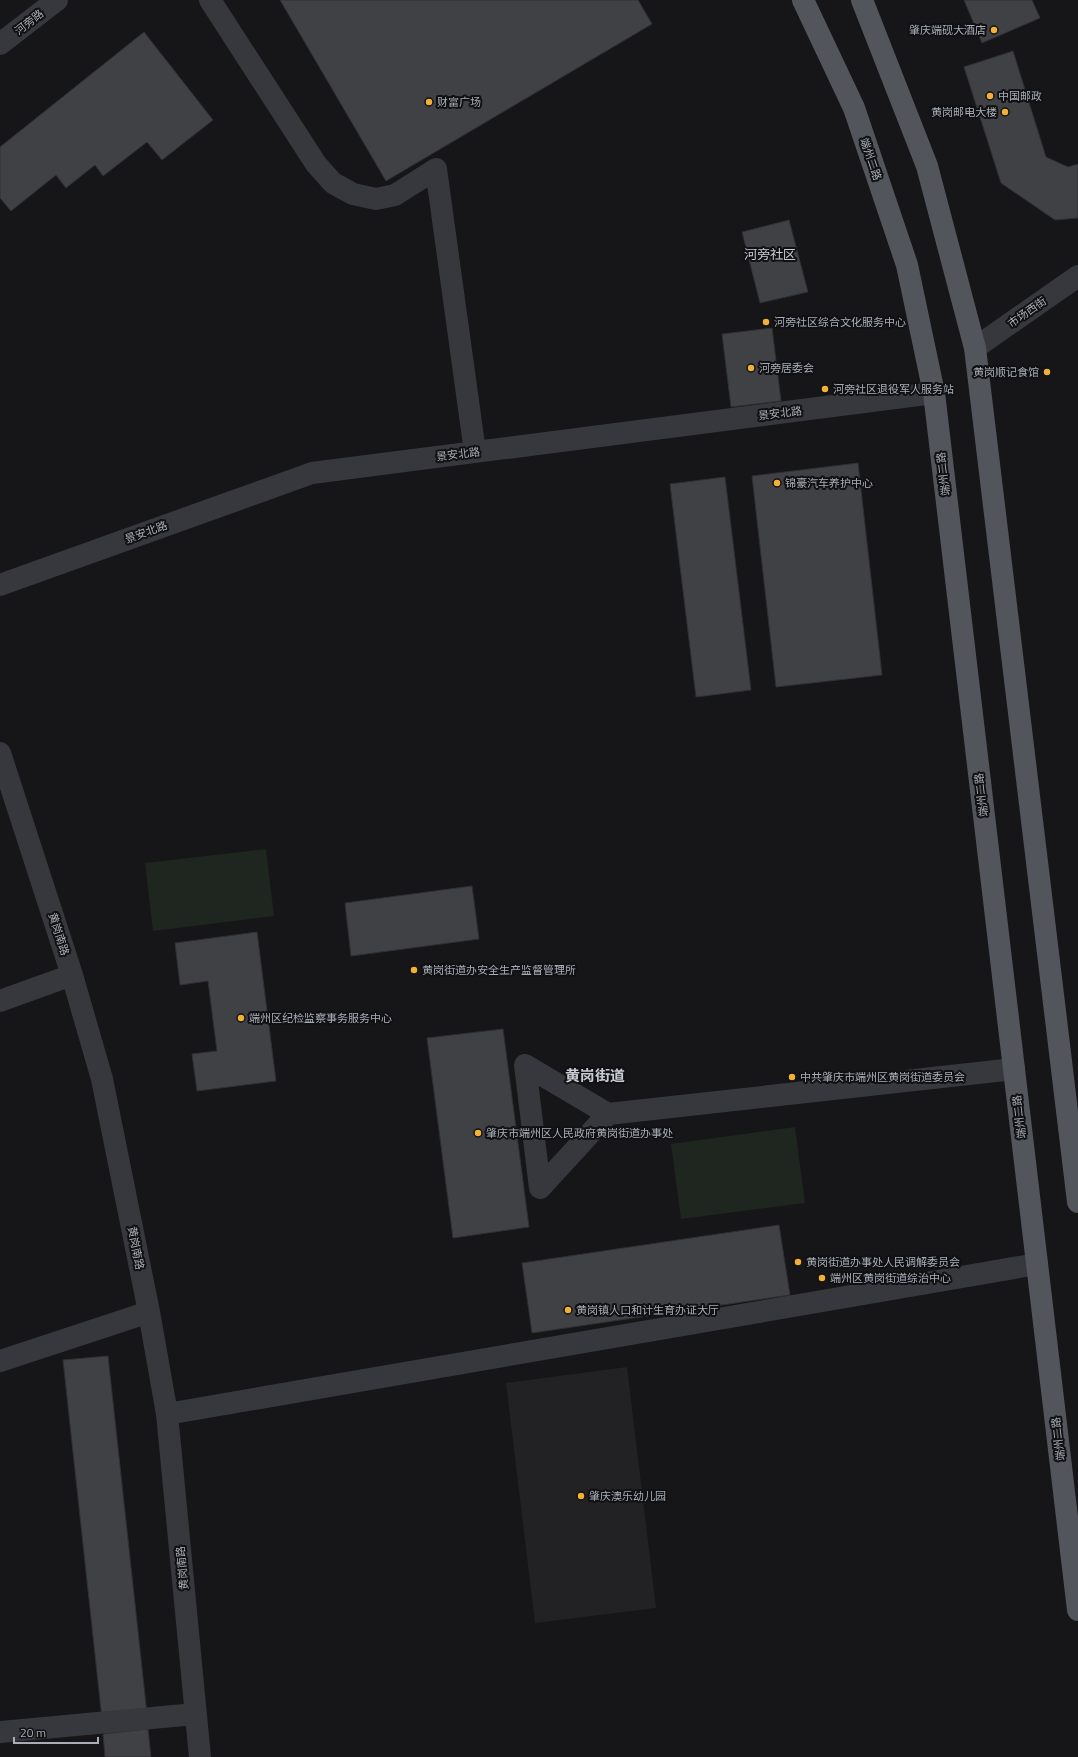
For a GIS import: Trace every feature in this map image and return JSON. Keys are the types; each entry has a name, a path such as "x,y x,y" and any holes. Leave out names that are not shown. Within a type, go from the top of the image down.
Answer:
{"main road":[{"name":"端州二路","path":"803,0 854,108 907,265 934,393 1078,1610"},
{"path":"862,0 927,166 976,348 1078,1202"}],"street":[{"name":"河旁路","path":"0,44 57,0"},
{"path":"210,0 316,164 333,183 353,194 376,199 395,195 436,169 475,452"},
{"name":"市场西街","path":"976,348 1078,276"},
{"name":"景安北路","path":"0,585 312,473 934,393"},
{"name":"黄岗南路","path":"0,753 72,975 102,1079 149,1312 167,1414 200,1757"},
{"path":"0,1001 72,975"},
{"path":"608,1114 540,1188 525,1065 608,1114 1014,1069"},
{"path":"167,1414 1037,1264"},
{"path":"0,1361 149,1312"},
{"path":"0,1732 196,1714"}],"shaded area":[{"path":"266,849 274,916 153,931 145,863"},
{"path":"795,1127 805,1203 681,1219 671,1144"},
{"name":"肇庆澳乐幼儿园","path":"627,1367 656,1608 535,1623 506,1383"}],"building":[{"name":"财富广场","path":"280,0 638,0 652,24 386,181"},
{"name":"肇庆端砚大酒店","path":"964,0 1032,0 1040,18 982,43"},
{"path":"144,32 213,120 162,160 147,142 103,176 95,165 66,188 56,175 11,211 0,198 0,147"},
{"name":"黄岗邮电大楼","path":"1013,51 1046,157 1068,167 1078,164 1078,218 1055,220 1001,183 964,67"},
{"path":"789,220 808,292 760,303 742,232"},
{"name":"河旁居委会","path":"772,328 781,401 731,407 722,334"},
{"path":"858,463 882,675 776,687 752,476"},
{"path":"725,477 751,690 696,697 670,484"},
{"path":"472,886 479,939 351,956 345,903"},
{"name":"端州区纪检监察事务服务中心","path":"257,932 276,1081 197,1091 192,1054 217,1051 208,981 180,985 175,943"},
{"name":"肇庆市端州区人民政府黄岗街道办事处","path":"503,1029 529,1227 453,1238 427,1038"},
{"path":"779,1225 790,1295 532,1333 522,1263"},
{"path":"108,1356 147,1714 102,1719 63,1360"},
{"path":"148,1729 151,1757 105,1757 103,1734"}],"place":[{"name":"肇庆端砚大酒店","path":"994,30"},
{"name":"中国邮政","path":"990,96"},
{"name":"财富广场","path":"429,102"},
{"name":"黄岗邮电大楼","path":"1005,112"},
{"name":"河旁社区综合文化服务中心","path":"766,322"},
{"name":"河旁居委会","path":"751,368"},
{"name":"黄岗顺记食馆","path":"1047,372"},
{"name":"河旁社区退役军人服务站","path":"825,389"},
{"name":"锦豪汽车养护中心","path":"777,483"},
{"name":"黄岗街道办安全生产监督管理所","path":"414,970"},
{"name":"端州区纪检监察事务服务中心","path":"241,1018"},
{"name":"中共肇庆市端州区黄岗街道委员会","path":"792,1077"},
{"name":"肇庆市端州区人民政府黄岗街道办事处","path":"478,1133"},
{"name":"黄岗街道办事处人民调解委员会","path":"798,1262"},
{"name":"端州区黄岗街道综治中心","path":"822,1278"},
{"name":"黄岗镇人口和计生育办证大厅","path":"568,1310"},
{"name":"肇庆澳乐幼儿园","path":"581,1496"}],"district":[{"name":"河旁社区","path":"770,254"},
{"name":"黄岗街道","path":"595,1076"}]}
